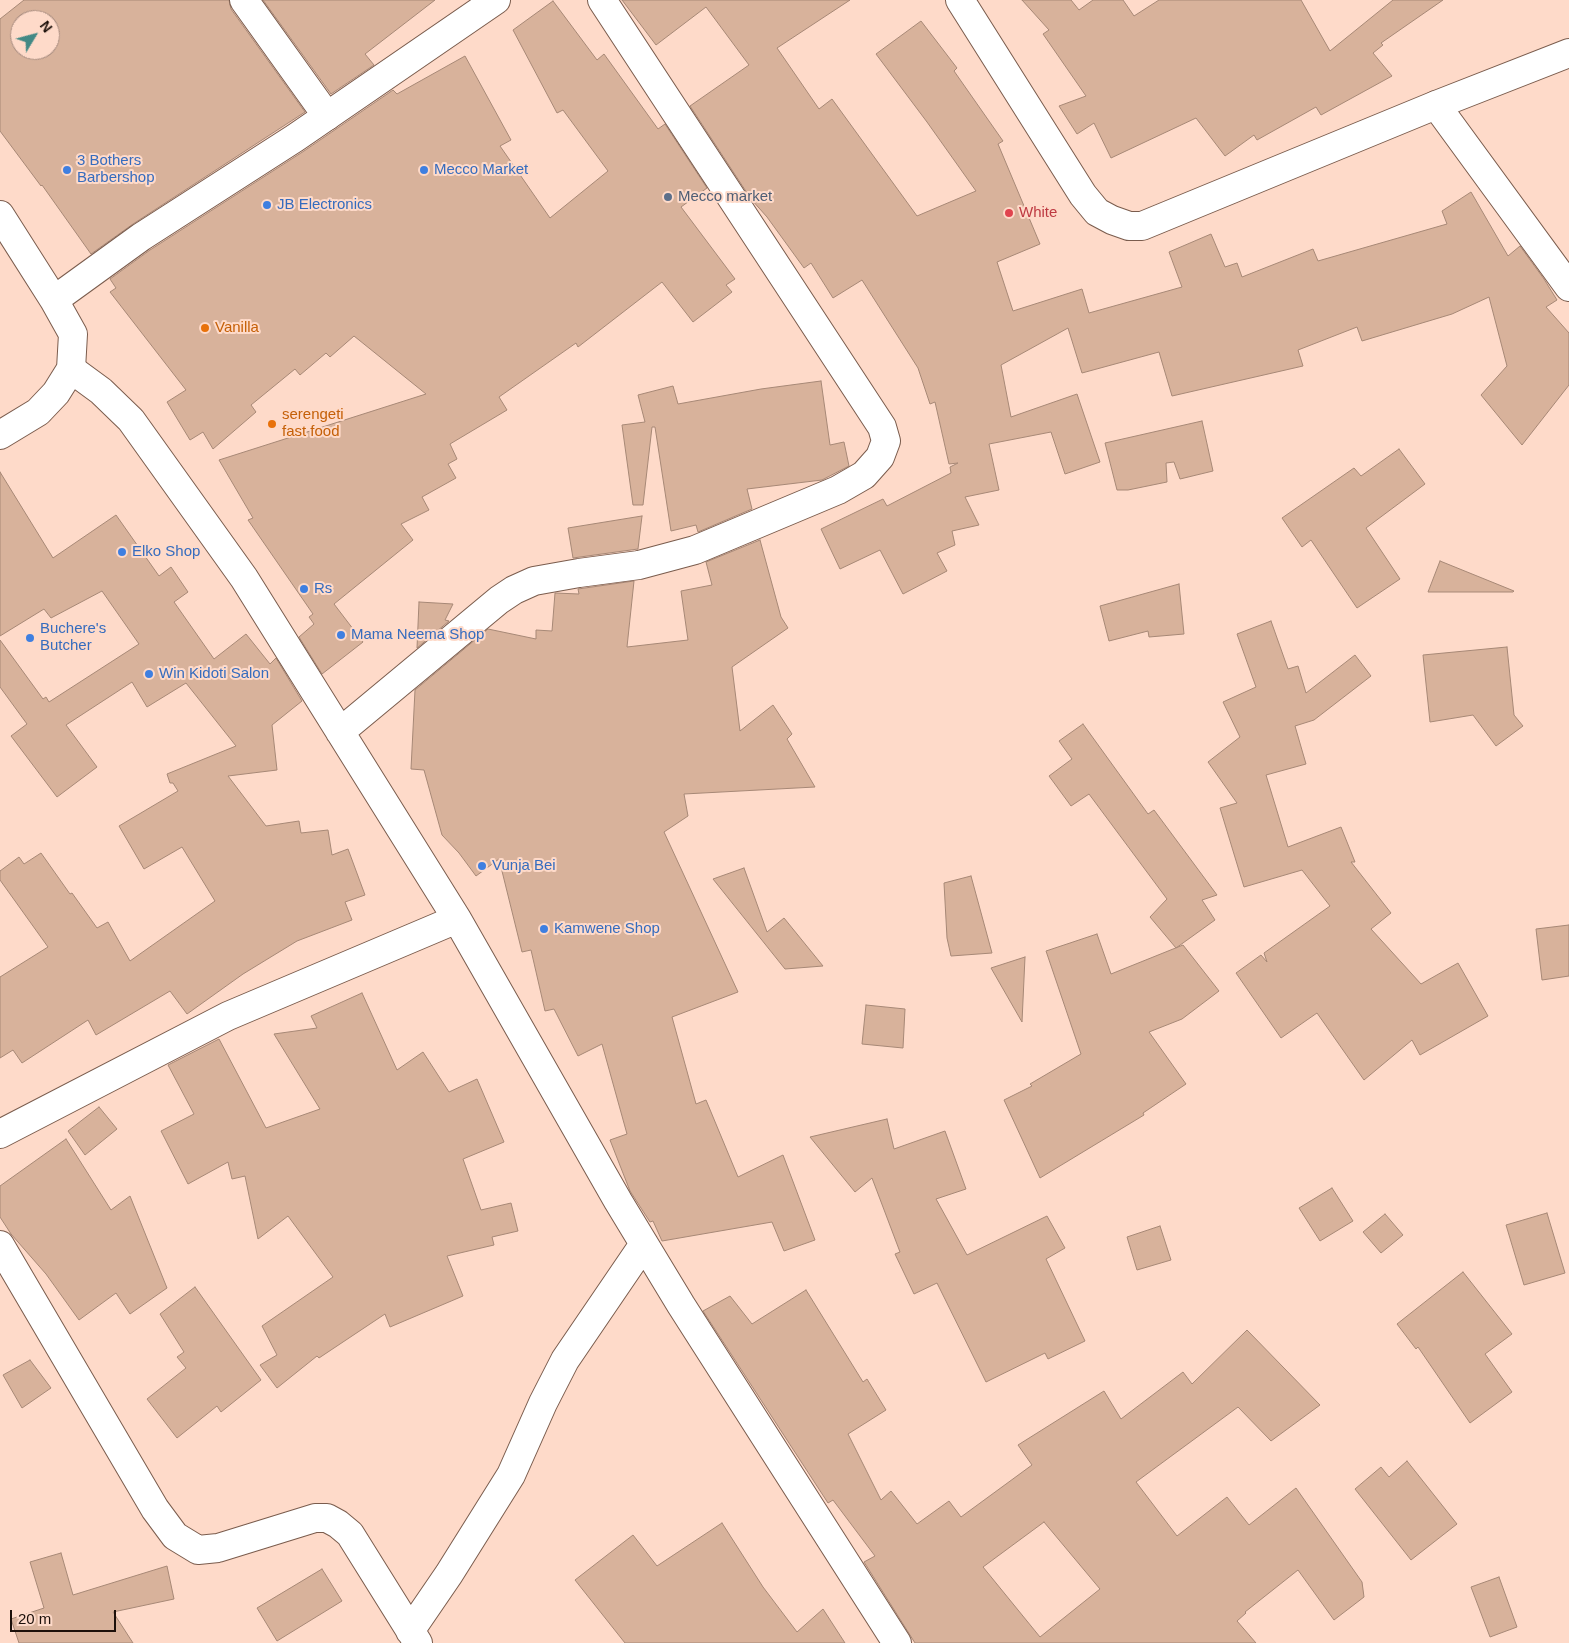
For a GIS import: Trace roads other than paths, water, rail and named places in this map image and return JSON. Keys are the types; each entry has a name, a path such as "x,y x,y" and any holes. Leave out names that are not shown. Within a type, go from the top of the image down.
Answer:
{"street":[{"path":"244,0 327,116"},
{"path":"54,300 141,237 327,116 496,0"},
{"path":"340,732 499,600 514,590 534,581 638,565 695,550 838,490 864,475 880,457 886,441 882,427 602,0"},
{"path":"960,0 1083,195 1097,212 1129,226 1142,226 1436,105 1569,53"},
{"path":"1436,105 1569,287"},
{"path":"0,215 54,300 73,334 71,369 56,393 38,412 0,435"},
{"path":"71,369 101,390 131,420 244,578 457,919 644,1244 898,1643"},
{"path":"0,1134 228,1016 457,919"},
{"path":"0,1245 155,1509 175,1536 198,1550 218,1548 315,1518 327,1518 350,1534 414,1637 449,1574 511,1475 543,1403 565,1360 644,1244"}],"place":[{"name":"3 Bothers Barbershop","path":"67,170"},
{"name":"Mecco Market","path":"424,170"},
{"name":"Mecco market","path":"668,197"},
{"name":"JB Electronics","path":"267,205"},
{"name":"White","path":"1009,213"},
{"name":"Vanilla","path":"205,328"},
{"name":"serengeti fast food","path":"272,424"},
{"name":"Elko Shop","path":"122,552"},
{"name":"Rs","path":"304,589"},
{"name":"Mama Neema Shop","path":"341,635"},
{"name":"Buchere's Butcher","path":"30,638"},
{"name":"Win Kidoti Salon","path":"149,674"},
{"name":"Vunja Bei","path":"482,866"},
{"name":"Kamwene Shop","path":"544,929"}]}
